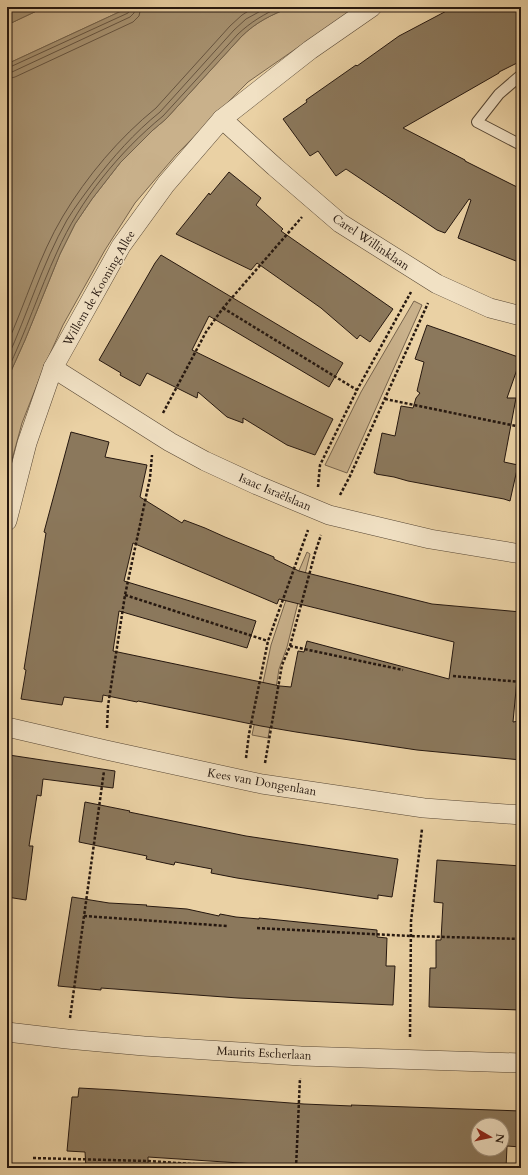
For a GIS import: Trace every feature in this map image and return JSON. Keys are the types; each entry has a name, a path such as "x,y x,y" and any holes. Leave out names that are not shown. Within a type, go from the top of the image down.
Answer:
{"street":[{"name":"Willem de Kooning Allee","path":"7,522 27,442 53,368 121,246 166,184 222,119 310,50 372,7"},
{"name":"Carel Willinklaan","path":"222,119 340,223 437,284 490,308 521,316"},
{"name":"Isaac Israëlslaan","path":"53,368 153,431 206,461 257,485 329,514 430,539 521,554"},
{"name":"Kees van Dongenlaan","path":"7,727 262,784 424,808 521,815"},
{"name":"Maurits Escherlaan","path":"7,1032 144,1046 302,1056 521,1063"}],"lane":[{"path":"521,76 498,94 477,122 521,145"}],"path":[{"path":"67,1039 105,767 108,706 125,595 150,478 153,431 206,332 223,308 315,202"},
{"path":"223,308 357,390"},
{"path":"385,399 521,427"},
{"path":"125,595 268,641"},
{"path":"290,646 403,670"},
{"path":"453,676 521,682"},
{"path":"410,1059 410,936 424,808"},
{"path":"84,916 227,926"},
{"path":"256,928 410,936 521,939"},
{"path":"296,1168 302,1056"},
{"path":"33,1158 149,1162 249,1168"}],"shaded area":[{"path":"45,7 130,7 7,64 7,25"},
{"path":"291,7 356,7 248,82 176,155 135,203 105,250 63,325 44,367 22,423 7,478 7,380 60,254 75,224 120,163 166,119 241,37 264,19"},
{"path":"414,301 422,305 347,473 325,465 361,392"},
{"path":"307,552 310,554 287,647 279,669 268,738 252,735 271,645 285,603"}],"water":[{"path":"7,7 45,7 7,25"},
{"path":"130,7 291,7 264,19 241,37 166,119 120,163 92,199 75,224 60,254 7,380 7,64"}],"building":[{"path":"454,7 521,7 521,61 499,72 403,128 521,189 521,263 458,238 471,200 469,199 445,233 437,230 346,169 336,176 318,151 310,156 283,119 307,102 306,100 399,36"},
{"path":"229,172 261,198 256,205 283,229 281,231 393,309 370,342 360,335 357,339 321,308 257,263 251,270 176,234 209,193 210,195"},
{"path":"161,255 343,363 329,387 209,316 192,350 333,419 315,455 287,445 243,418 243,423 227,417 198,392 197,398 147,373 140,386 120,375 121,373 99,360"},
{"path":"427,325 521,358 507,398 516,398 504,462 518,465 510,501 374,473 382,433 395,436 401,406 413,408 416,398 420,393 417,391 424,362 415,359"},
{"path":"71,432 109,442 105,457 147,465 140,497 182,523 184,520 205,528 274,557 274,559 299,571 432,604 521,612 521,679 517,679 513,722 519,721 519,725 521,725 521,760 417,750 296,732 103,695 102,702 64,697 62,705 21,699 26,670 24,669 46,533 44,532","holes":["133,543 277,604 279,599 454,642 449,679 307,641 304,652 298,651 291,687 280,686 113,651 119,611 247,648 256,621 124,581"]},
{"path":"9,755 115,771 113,788 43,779 41,796 37,795 29,846 33,846 26,900 7,897 7,772"},
{"path":"85,802 246,836 398,859 392,897 378,895 378,899 237,878 211,873 212,869 175,862 174,865 146,859 147,856 79,842"},
{"path":"437,860 521,866 521,1010 429,1007 430,968 436,968 436,940 441,940 443,903 434,902"},
{"path":"72,897 109,903 187,909 219,916 220,914 236,917 377,930 377,937 387,938 386,966 395,966 393,1005 238,998 58,986"},
{"path":"79,1088 304,1104 521,1111 521,1147 510,1146 510,1117 470,1117 470,1157 506,1157 506,1168 317,1168 148,1157 148,1168 86,1168 85,1152 67,1151 72,1097 78,1097"}]}
